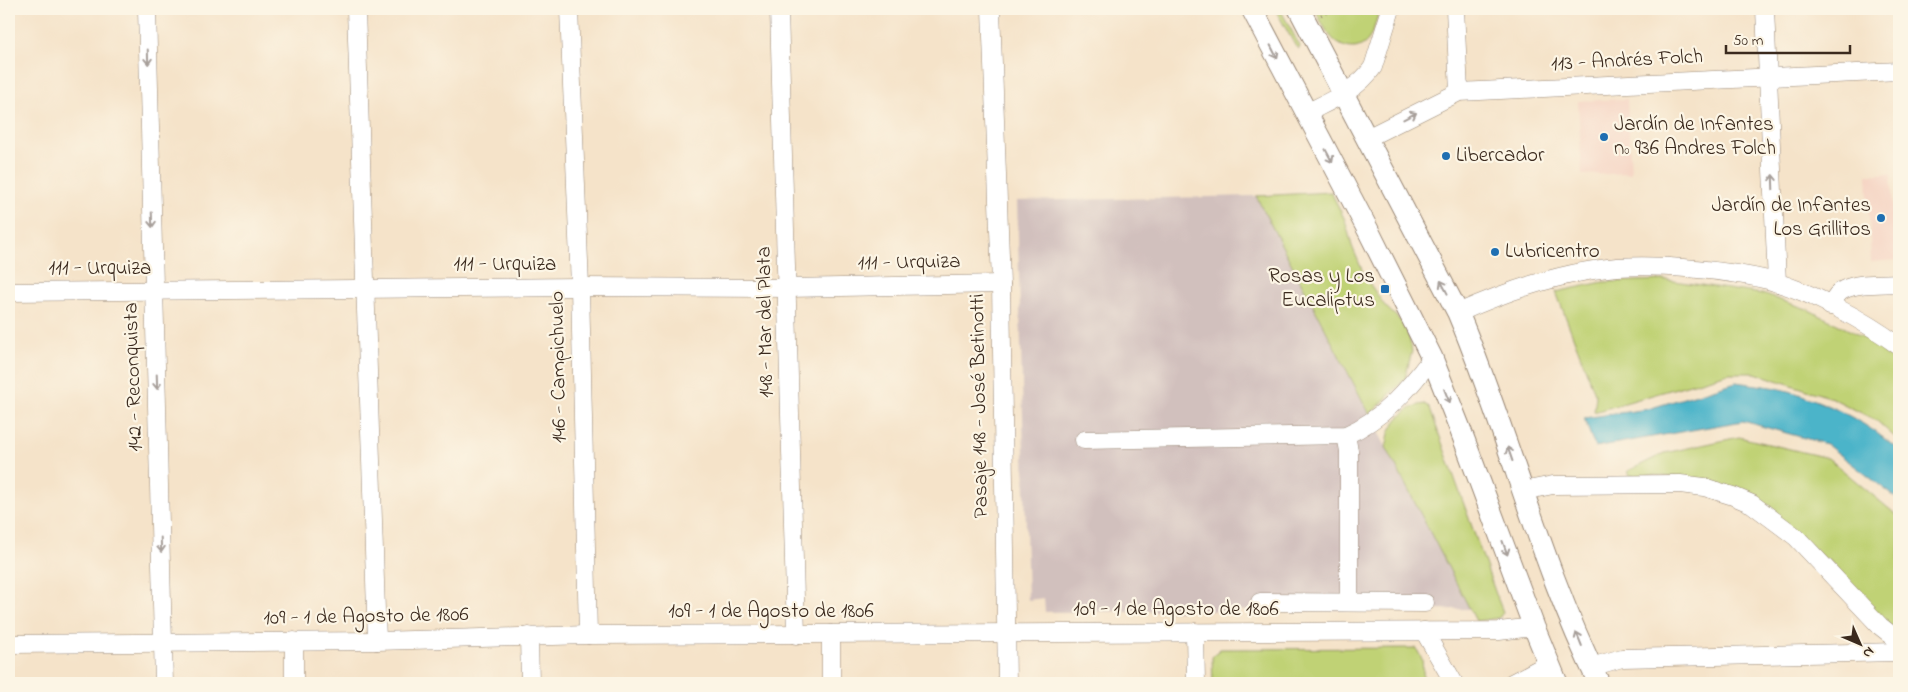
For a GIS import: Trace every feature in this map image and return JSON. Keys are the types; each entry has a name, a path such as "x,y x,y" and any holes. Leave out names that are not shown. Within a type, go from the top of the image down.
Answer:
{"main road":[{"path":"1252,9 1368,230 1432,358 1553,674"},
{"path":"1299,9 1458,313 1479,364 1551,571 1595,675"}],"street":[{"name":"142 - Reconquista","path":"147,9 164,683"},
{"path":"356,9 377,640"},
{"name":"146 - Campichuelo","path":"569,9 580,287 588,635"},
{"name":"148 - Mar del Plata","path":"780,9 796,634"},
{"name":"Pasaje 148 - José Betinotti","path":"991,9 1001,284 1007,683"},
{"path":"1306,113 1360,83 1373,66 1391,9"},
{"path":"1455,9 1459,92"},
{"path":"1765,9 1777,284"},
{"name":"113 - Andrés Folch","path":"1367,138 1459,92 1899,71"},
{"path":"1458,313 1514,290 1558,278 1617,267 1692,269 1768,280 1806,294 1861,321 1899,346"},
{"path":"1830,306 1834,298 1842,290 1858,286 1899,283"},
{"name":"111 - Urquiza","path":"9,292 154,292 366,288 788,288 1001,284"},
{"path":"1084,440 1346,435 1373,421 1395,402 1432,358"},
{"path":"1346,435 1349,451 1349,602"},
{"path":"1523,491 1553,485 1680,484 1704,487 1733,496 1752,504 1796,537 1880,626 1899,641"},
{"path":"1260,602 1425,603"},
{"name":"109 - 1 de Agosto de 1806","path":"9,644 294,642 588,635 1499,631 1534,627"},
{"path":"1424,631 1454,683"},
{"path":"1195,632 1196,683"},
{"path":"831,634 831,683"},
{"path":"529,636 530,683"},
{"path":"294,642 294,683"},
{"path":"1595,675 1622,658 1899,652"},
{"path":"1512,683 1553,674"}],"shaded area":[{"name":"Jardín de Infantes nº 936 Andres Folch","path":"1627,99 1631,173 1582,175 1578,101"},
{"name":"Jardín de Infantes Los Grillitos","path":"1891,173 1896,260 1871,262 1867,175"},
{"path":"1256,196 1470,609 1045,612 1044,598 1028,600 1017,201"}],"green space":[{"path":"1275,9 1280,9 1300,46 1299,49 1296,47"},
{"path":"1315,9 1380,9 1374,29 1368,40 1361,46 1353,48 1346,47 1334,40"},
{"path":"1331,192 1345,220 1352,246 1365,277 1385,306 1407,327 1412,351 1405,379 1370,415 1256,196"},
{"path":"1667,280 1762,294 1807,309 1897,354 1899,356 1899,441 1877,421 1832,398 1755,373 1728,373 1594,412 1596,396 1556,292 1603,282"},
{"path":"1425,404 1430,409 1503,612 1499,618 1476,621 1386,447 1390,431 1398,418 1406,411"},
{"path":"1739,437 1828,458 1899,517 1899,632 1882,621 1832,563 1701,480 1652,475 1630,476 1628,471 1665,453"},
{"path":"1416,648 1422,659 1424,683 1213,683 1212,657 1220,649"}],"water":[{"path":"1736,382 1796,393 1838,410 1876,432 1899,451 1899,500 1826,444 1743,421 1595,447 1584,418 1648,409"}],"place":[{"name":"Jardín de Infantes nº 936 Andres Folch","path":"1604,137"},
{"name":"Libercador","path":"1446,156"},
{"name":"Jardín de Infantes Los Grillitos","path":"1881,218"},
{"name":"Lubricentro","path":"1495,252"},
{"name":"Rosas y Los Eucaliptus","path":"1385,289"}]}
